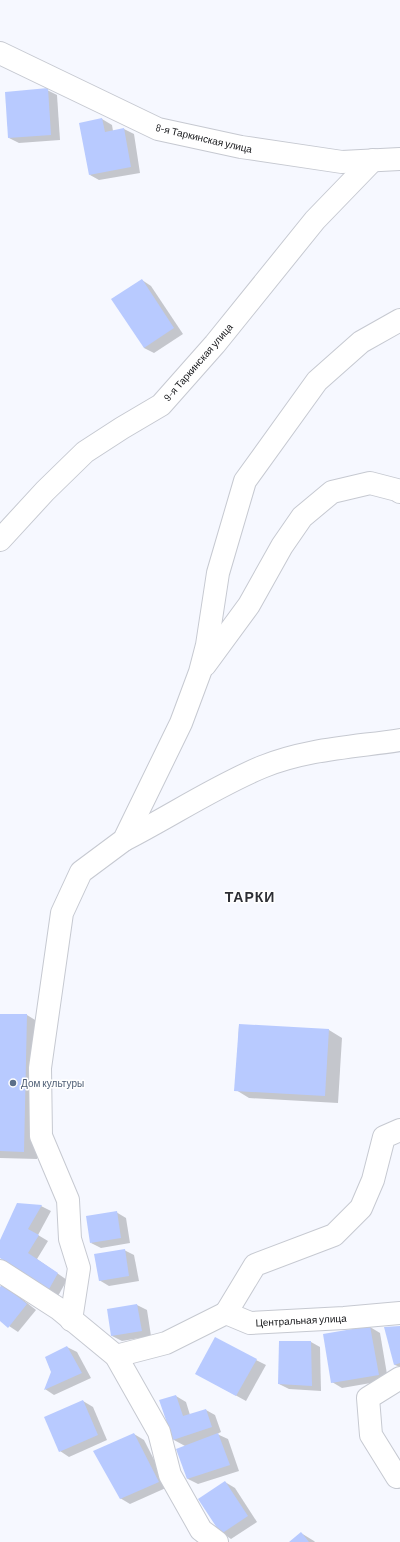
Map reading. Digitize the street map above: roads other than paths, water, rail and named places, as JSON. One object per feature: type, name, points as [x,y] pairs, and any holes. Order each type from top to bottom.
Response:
[{"type":"street","name":"8-я Таркинская улица","points":[[0,53],[158,129],[241,148],[342,162],[400,159]]},
{"type":"street","name":"9-я Таркинская улица","points":[[0,540],[45,491],[85,452],[161,405],[215,344],[315,220],[373,160]]},
{"type":"street","points":[[124,840],[181,723],[200,672],[207,645],[218,573],[245,481],[317,381],[361,342],[400,320]]},
{"type":"street","points":[[200,672],[249,605],[282,546],[302,517],[332,492],[370,483],[400,492]]},
{"type":"street","points":[[71,1320],[79,1268],[70,1239],[68,1200],[41,1136],[40,1068],[62,913],[81,872],[124,840],[166,818],[205,794],[263,767],[315,751],[400,740]]},
{"type":"street","points":[[116,1356],[166,1343],[226,1313],[255,1265],[334,1235],[361,1208],[373,1180],[384,1137],[400,1130]]},
{"type":"street","points":[[0,1271],[58,1309],[116,1356],[159,1432],[170,1475],[201,1530],[217,1542]]},
{"type":"street","name":"Центральная улица","points":[[226,1313],[250,1322],[344,1318],[400,1313]]},
{"type":"street","points":[[400,1378],[368,1398],[371,1435],[396,1477],[400,1474]]},
{"type":"place","name":"Дом культуры","points":[[13,1083]]},
{"type":"district","name":"ТАРКИ","points":[[250,896]]}]
